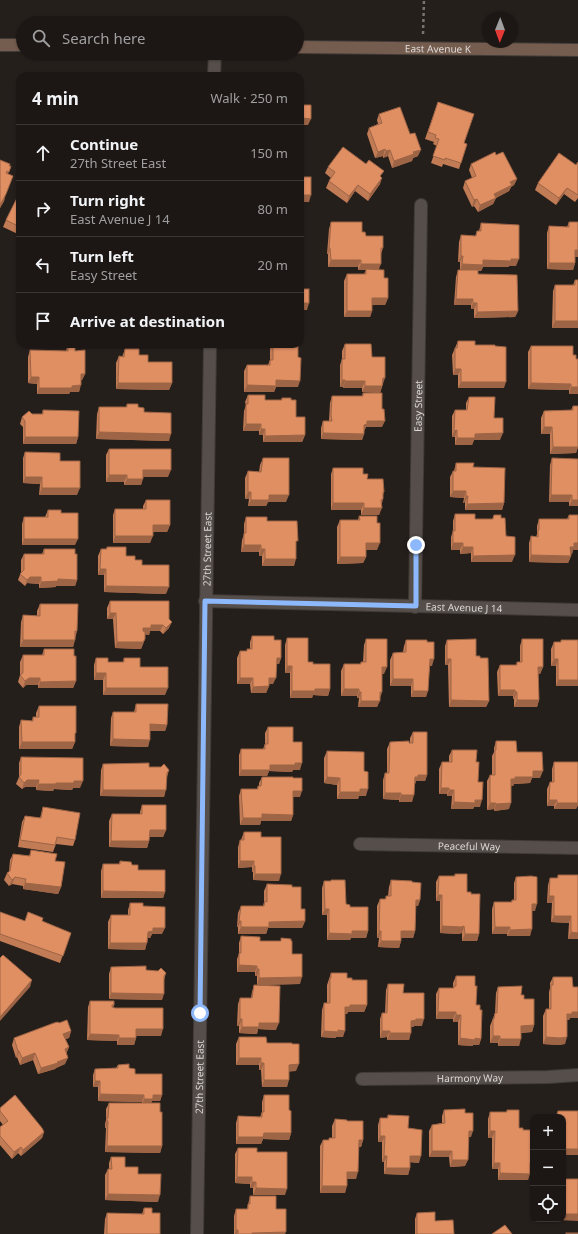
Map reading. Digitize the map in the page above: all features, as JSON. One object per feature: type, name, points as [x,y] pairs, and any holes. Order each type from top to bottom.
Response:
[{"type":"main road","points":[[0,45],[16,45]]},
{"type":"main road","name":"East Avenue K","points":[[304,48],[578,50]]},
{"type":"street","points":[[214,72],[215,60]]},
{"type":"street","name":"Easy Street","points":[[416,606],[421,205]]},
{"type":"street","name":"27th Street East","points":[[197,1234],[205,601],[210,348]]},
{"type":"street","name":"East Avenue J 14","points":[[205,601],[578,610]]},
{"type":"street","name":"Peaceful Way","points":[[360,844],[578,848]]},
{"type":"street","name":"Harmony Way","points":[[362,1079],[548,1077],[578,1075]]},
{"type":"path","points":[[423,48],[424,0]]},
{"type":"building","points":[[438,102],[474,114],[464,143],[467,144],[461,163],[433,156],[439,139],[435,138],[436,135],[428,132]]},
{"type":"building","points":[[304,105],[311,105],[311,119],[304,118]]},
{"type":"building","points":[[400,107],[410,134],[415,133],[421,150],[394,161],[390,150],[386,151],[385,149],[378,152],[369,128],[382,123],[379,114]]},
{"type":"building","points":[[343,147],[366,164],[369,160],[384,171],[380,176],[382,178],[370,194],[358,185],[349,196],[329,181],[335,172],[328,167]]},
{"type":"building","points":[[495,152],[496,155],[503,152],[517,179],[510,182],[512,185],[494,194],[496,198],[480,205],[477,199],[474,200],[465,181],[476,176],[471,164]]},
{"type":"building","points":[[559,153],[576,165],[578,162],[578,195],[567,188],[559,198],[538,183]]},
{"type":"building","points":[[0,160],[10,164],[9,166],[11,166],[9,172],[7,171],[6,173],[13,176],[0,205]]},
{"type":"building","points":[[304,177],[311,177],[311,195],[304,195]]},
{"type":"building","points":[[16,200],[16,225],[6,220]]},
{"type":"building","points":[[331,222],[362,222],[362,232],[365,232],[366,236],[383,236],[381,264],[361,264],[361,260],[331,260],[329,248]]},
{"type":"building","points":[[569,222],[578,222],[578,250],[575,250],[575,263],[549,263],[549,226],[569,227]]},
{"type":"building","points":[[481,223],[519,225],[519,259],[511,259],[511,261],[483,260],[483,265],[462,264],[463,256],[461,256],[461,235],[476,236],[477,231],[481,231]]},
{"type":"building","points":[[366,269],[384,270],[384,278],[388,278],[388,298],[372,298],[372,311],[347,311],[347,274],[366,274]]},
{"type":"building","points":[[458,270],[478,270],[478,274],[517,275],[518,311],[477,312],[477,303],[473,303],[473,299],[456,299]]},
{"type":"building","points":[[575,280],[578,280],[578,321],[555,321],[555,285],[575,285]]},
{"type":"building","points":[[304,289],[309,289],[309,303],[304,303]]},
{"type":"building","points":[[458,341],[475,341],[475,345],[495,345],[506,347],[506,382],[461,382],[461,369],[455,369],[455,348],[457,348]]},
{"type":"building","points":[[345,344],[371,344],[372,357],[385,357],[385,378],[383,378],[382,386],[365,386],[365,381],[342,380],[342,359],[345,359]]},
{"type":"building","points":[[531,346],[573,346],[573,355],[576,355],[576,359],[578,359],[578,387],[571,387],[571,384],[531,383]]},
{"type":"building","points":[[68,348],[75,348],[75,351],[85,350],[85,374],[81,374],[81,385],[72,386],[72,388],[39,388],[39,377],[31,377],[30,350],[68,351]]},
{"type":"building","points":[[273,348],[298,348],[298,357],[301,358],[300,381],[276,380],[276,386],[247,385],[247,365],[270,365],[270,360],[273,360]]},
{"type":"building","points":[[125,349],[139,349],[139,355],[148,355],[148,362],[172,362],[172,383],[118,383],[119,356],[124,357]]},
{"type":"building","points":[[363,393],[382,393],[382,409],[384,409],[385,421],[367,421],[367,424],[364,425],[364,434],[323,433],[323,421],[332,421],[332,396],[363,396]]},
{"type":"building","points":[[248,395],[265,395],[265,400],[282,400],[282,398],[291,398],[291,400],[296,400],[296,417],[305,417],[305,435],[265,436],[265,429],[261,429],[261,424],[246,424],[246,404],[248,404]]},
{"type":"building","points":[[469,397],[495,397],[494,418],[503,418],[503,433],[475,434],[475,438],[457,438],[457,430],[454,431],[455,410],[467,410]]},
{"type":"building","points":[[127,404],[138,404],[138,407],[144,408],[144,412],[171,413],[171,434],[99,432],[99,407],[127,407]]},
{"type":"building","points":[[573,406],[578,406],[578,447],[553,447],[552,427],[544,427],[544,411],[573,410]]},
{"type":"building","points":[[43,410],[79,411],[78,437],[25,437],[25,421],[22,417],[29,411],[32,414],[43,414]]},
{"type":"building","points":[[109,449],[171,449],[171,470],[143,470],[143,479],[127,479],[127,475],[109,475]]},
{"type":"building","points":[[25,452],[60,453],[60,461],[80,461],[80,488],[42,488],[42,477],[25,477]]},
{"type":"building","points":[[263,458],[289,458],[289,495],[269,495],[269,500],[251,500],[251,492],[248,492],[248,471],[261,472]]},
{"type":"building","points":[[552,458],[578,459],[578,500],[572,500],[572,495],[551,495]]},
{"type":"building","points":[[456,463],[474,463],[473,467],[505,468],[504,503],[467,504],[468,496],[466,496],[466,491],[453,491],[453,471],[456,471]]},
{"type":"building","points":[[333,468],[363,468],[363,474],[368,474],[367,479],[383,479],[384,492],[383,499],[381,500],[382,508],[364,508],[364,503],[333,503]]},
{"type":"building","points":[[146,500],[170,500],[170,525],[153,525],[153,536],[115,536],[115,509],[146,509]]},
{"type":"building","points":[[48,510],[61,510],[61,513],[78,513],[78,539],[24,539],[24,517],[48,517]]},
{"type":"building","points":[[455,514],[475,514],[475,519],[493,519],[494,515],[501,515],[501,518],[505,518],[506,536],[515,537],[515,555],[473,556],[473,547],[463,547],[463,543],[453,543]]},
{"type":"building","points":[[569,515],[578,515],[578,543],[574,543],[574,547],[570,547],[571,556],[531,555],[531,536],[538,537],[539,519],[569,519]]},
{"type":"building","points":[[359,516],[377,516],[377,523],[380,523],[380,543],[366,543],[366,557],[340,557],[340,520],[360,520]]},
{"type":"building","points":[[246,517],[267,517],[267,521],[297,521],[298,541],[296,541],[296,559],[265,559],[265,549],[261,549],[261,545],[244,545]]},
{"type":"building","points":[[107,547],[126,547],[126,556],[135,556],[135,560],[142,560],[142,565],[169,565],[169,587],[106,586],[106,569],[100,569],[101,549],[107,549]]},
{"type":"building","points":[[44,549],[75,549],[75,554],[77,554],[77,580],[58,579],[58,581],[41,582],[41,577],[30,577],[27,580],[20,574],[24,570],[24,554],[44,554]]},
{"type":"building","points":[[110,601],[169,601],[169,619],[172,622],[166,628],[163,625],[151,625],[151,628],[143,628],[143,631],[145,632],[145,639],[143,642],[117,642],[116,613],[110,613]]},
{"type":"building","points":[[40,604],[78,604],[77,631],[75,631],[75,640],[23,640],[23,615],[40,616]]},
{"type":"building","points":[[252,636],[274,636],[274,640],[281,640],[281,658],[277,658],[276,678],[269,678],[269,686],[253,687],[253,678],[240,678],[240,651],[252,649]]},
{"type":"building","points":[[287,638],[308,638],[308,662],[313,662],[313,664],[330,664],[330,689],[315,689],[315,691],[292,691],[292,666],[287,666]]},
{"type":"building","points":[[366,639],[387,639],[387,667],[382,667],[382,692],[380,692],[380,701],[361,701],[361,692],[359,692],[359,689],[344,689],[344,664],[361,664],[361,662],[366,662]]},
{"type":"building","points":[[476,639],[476,656],[480,656],[480,658],[488,658],[489,701],[451,700],[451,659],[447,659],[447,640]]},
{"type":"building","points":[[522,639],[543,639],[543,667],[538,667],[539,700],[517,700],[517,692],[515,692],[515,690],[500,690],[500,665],[517,665],[517,662],[522,662]]},
{"type":"building","points":[[406,640],[427,640],[427,642],[434,642],[434,659],[430,659],[428,691],[413,691],[413,679],[393,679],[393,653],[406,652]]},
{"type":"building","points":[[561,640],[578,640],[578,680],[558,680],[558,659],[554,659],[554,642],[561,642]]},
{"type":"building","points":[[44,649],[74,649],[74,656],[76,656],[76,681],[40,682],[40,678],[29,678],[25,681],[20,675],[23,673],[23,655],[44,655]]},
{"type":"building","points":[[96,658],[108,658],[108,662],[124,662],[124,658],[140,658],[140,667],[168,667],[168,688],[106,688],[106,673],[96,673]]},
{"type":"building","points":[[136,704],[168,704],[167,725],[150,724],[150,740],[113,739],[113,712],[136,712]]},
{"type":"building","points":[[39,706],[76,706],[75,742],[22,742],[21,720],[33,721],[33,717],[39,717]]},
{"type":"building","points":[[268,727],[293,727],[293,742],[302,742],[302,763],[295,763],[295,765],[270,765],[270,770],[241,770],[241,749],[265,749],[265,744],[268,744]]},
{"type":"building","points":[[413,732],[427,732],[427,775],[418,775],[418,777],[415,777],[414,795],[385,793],[385,773],[389,773],[390,742],[409,741],[409,743],[413,743]]},
{"type":"building","points":[[496,741],[516,741],[517,752],[542,752],[543,771],[533,771],[533,777],[515,777],[515,779],[511,779],[511,803],[490,803],[490,775],[495,775]]},
{"type":"building","points":[[452,750],[477,750],[476,762],[479,762],[478,782],[483,782],[482,800],[475,800],[475,803],[454,802],[454,790],[449,790],[449,788],[441,788],[442,762],[452,762]]},
{"type":"building","points":[[327,751],[364,752],[364,771],[368,772],[368,789],[360,789],[360,792],[340,792],[340,778],[327,777]]},
{"type":"building","points":[[21,757],[83,758],[83,781],[74,781],[74,783],[38,784],[39,780],[27,780],[24,783],[19,777],[21,774]]},
{"type":"building","points":[[554,762],[578,762],[578,803],[557,803],[557,800],[549,800],[550,782],[554,782]]},
{"type":"building","points":[[149,763],[149,767],[161,767],[164,764],[169,770],[167,773],[166,790],[103,790],[103,764]]},
{"type":"building","points":[[262,777],[302,778],[302,791],[293,791],[293,815],[262,814],[262,818],[243,818],[241,789],[258,789],[258,786],[261,786]]},
{"type":"building","points":[[142,805],[166,805],[166,830],[150,830],[149,841],[111,841],[112,814],[142,814]]},
{"type":"building","points":[[43,807],[80,813],[75,840],[57,837],[55,845],[20,840],[25,816],[41,818]]},
{"type":"building","points":[[244,832],[261,832],[261,837],[281,837],[281,874],[255,874],[254,861],[240,861],[240,840],[244,840]]},
{"type":"building","points":[[31,850],[57,854],[55,861],[65,862],[61,887],[25,883],[26,879],[15,877],[12,880],[7,873],[10,871],[13,854],[30,856]]},
{"type":"building","points":[[120,861],[131,862],[132,865],[138,865],[138,870],[165,870],[165,892],[103,891],[103,864],[120,864]]},
{"type":"building","points":[[455,874],[467,874],[467,892],[471,892],[471,894],[480,894],[479,934],[465,934],[464,926],[442,926],[442,895],[438,895],[439,876],[455,876]]},
{"type":"building","points":[[558,875],[578,875],[578,933],[571,932],[571,916],[554,916],[554,896],[549,896],[550,878],[558,878]]},
{"type":"building","points":[[516,877],[537,877],[537,904],[532,904],[532,929],[510,930],[510,927],[495,927],[494,902],[512,902],[512,900],[516,900]]},
{"type":"building","points":[[345,880],[346,904],[350,905],[350,907],[368,907],[368,931],[352,931],[352,934],[329,933],[329,909],[325,909],[324,881]]},
{"type":"building","points":[[391,880],[421,883],[420,900],[416,900],[415,931],[401,931],[401,941],[381,941],[381,931],[379,931],[380,899],[386,899],[386,896],[391,896]]},
{"type":"building","points":[[267,884],[292,885],[292,887],[301,887],[301,909],[305,909],[305,921],[269,922],[269,927],[241,927],[241,921],[239,921],[241,906],[264,906],[265,901],[267,902]]},
{"type":"building","points":[[130,903],[143,903],[143,906],[165,907],[165,928],[153,928],[153,931],[148,932],[147,943],[110,943],[111,915],[130,915]]},
{"type":"building","points":[[0,912],[25,921],[28,912],[43,918],[42,921],[71,933],[63,956],[0,934]]},
{"type":"building","points":[[241,936],[260,937],[260,941],[281,941],[281,938],[291,939],[292,954],[302,954],[302,977],[259,978],[259,969],[257,969],[257,966],[239,965]]},
{"type":"building","points":[[3,955],[32,980],[0,1017],[0,958]]},
{"type":"building","points":[[146,966],[146,970],[158,971],[161,968],[166,973],[164,976],[164,994],[111,993],[111,967]]},
{"type":"building","points":[[331,973],[347,973],[347,978],[352,978],[352,980],[367,980],[367,1005],[350,1005],[350,1007],[345,1007],[345,1031],[324,1031],[324,1003],[330,1003]]},
{"type":"building","points":[[456,976],[475,976],[475,986],[477,986],[476,1005],[480,1005],[480,1010],[482,1010],[481,1039],[475,1038],[475,1040],[460,1038],[461,1015],[456,1015],[456,1012],[438,1012],[439,988],[454,988],[454,986],[456,986]]},
{"type":"building","points":[[553,977],[572,977],[573,987],[578,987],[578,1012],[567,1014],[567,1037],[546,1037],[546,1009],[551,1009],[551,985],[553,985]]},
{"type":"building","points":[[388,984],[404,984],[403,993],[424,993],[424,1019],[416,1019],[411,1021],[411,1033],[390,1033],[390,1031],[382,1031],[382,1013],[387,1013]]},
{"type":"building","points":[[254,985],[280,986],[279,1023],[259,1023],[259,1027],[242,1027],[242,1019],[240,1019],[240,998],[252,998]]},
{"type":"building","points":[[522,986],[521,995],[524,995],[524,999],[534,999],[534,1025],[521,1026],[521,1039],[500,1039],[500,1036],[493,1036],[493,1019],[495,1013],[497,1013],[498,987]]},
{"type":"building","points":[[90,1001],[114,1001],[114,1005],[112,1005],[112,1007],[115,1008],[163,1008],[163,1029],[136,1029],[136,1038],[119,1038],[119,1035],[90,1034]]},
{"type":"building","points":[[67,1020],[71,1031],[63,1034],[69,1047],[65,1049],[68,1058],[57,1062],[58,1063],[41,1068],[35,1053],[22,1058],[14,1038],[54,1023]]},
{"type":"building","points":[[239,1037],[266,1037],[267,1043],[299,1044],[299,1064],[289,1065],[289,1080],[264,1080],[264,1063],[261,1063],[261,1058],[239,1058]]},
{"type":"building","points":[[129,1064],[129,1068],[135,1069],[135,1074],[162,1074],[162,1095],[153,1095],[153,1099],[144,1099],[144,1095],[100,1094],[100,1081],[95,1081],[95,1069],[118,1068],[118,1065]]},
{"type":"building","points":[[15,1095],[44,1132],[23,1150],[21,1147],[14,1152],[0,1136],[0,1127],[8,1121],[0,1111],[0,1108]]},
{"type":"building","points":[[264,1095],[289,1095],[291,1133],[264,1133],[263,1137],[238,1137],[238,1116],[262,1117],[262,1112],[264,1112]]},
{"type":"building","points":[[109,1103],[160,1103],[160,1112],[162,1112],[162,1146],[107,1146],[107,1117],[108,1118]]},
{"type":"building","points":[[465,1109],[465,1113],[473,1113],[473,1131],[469,1131],[468,1160],[452,1160],[452,1151],[432,1151],[432,1125],[445,1123],[444,1110]]},
{"type":"building","points":[[507,1110],[519,1110],[519,1128],[523,1128],[523,1130],[530,1130],[530,1174],[500,1173],[500,1163],[494,1163],[495,1131],[490,1131],[490,1112],[507,1112]]},
{"type":"building","points":[[558,1111],[578,1111],[578,1149],[566,1149],[566,1114],[558,1114]]},
{"type":"building","points":[[388,1115],[409,1116],[408,1128],[422,1130],[421,1156],[410,1156],[410,1168],[386,1168],[387,1156],[384,1156],[385,1136],[380,1136],[380,1118],[388,1118]]},
{"type":"building","points":[[335,1119],[363,1121],[363,1140],[359,1140],[358,1172],[347,1172],[347,1186],[322,1186],[323,1140],[335,1138]]},
{"type":"building","points":[[238,1148],[257,1148],[257,1152],[287,1152],[287,1189],[256,1188],[256,1182],[252,1182],[252,1177],[237,1177]]},
{"type":"building","points":[[111,1157],[125,1157],[125,1167],[138,1167],[138,1174],[161,1174],[160,1195],[108,1194],[108,1169],[112,1169]]},
{"type":"building","points":[[566,1179],[578,1179],[578,1214],[566,1214]]},
{"type":"building","points":[[250,1196],[276,1196],[276,1209],[286,1209],[286,1232],[238,1234],[238,1230],[236,1230],[236,1209],[248,1209],[248,1204],[250,1204]]},
{"type":"building","points":[[144,1208],[152,1208],[152,1213],[160,1213],[160,1234],[107,1234],[107,1213],[144,1214]]},
{"type":"building","points":[[435,1212],[435,1221],[453,1220],[454,1234],[417,1234],[417,1213]]},
{"type":"building","points":[[505,1225],[512,1234],[492,1234]]},
{"type":"building","points":[[578,1233],[578,1234],[566,1234]]},
{"type":"route","points":[[200,1013],[205,601],[416,606],[416,545]]}]
